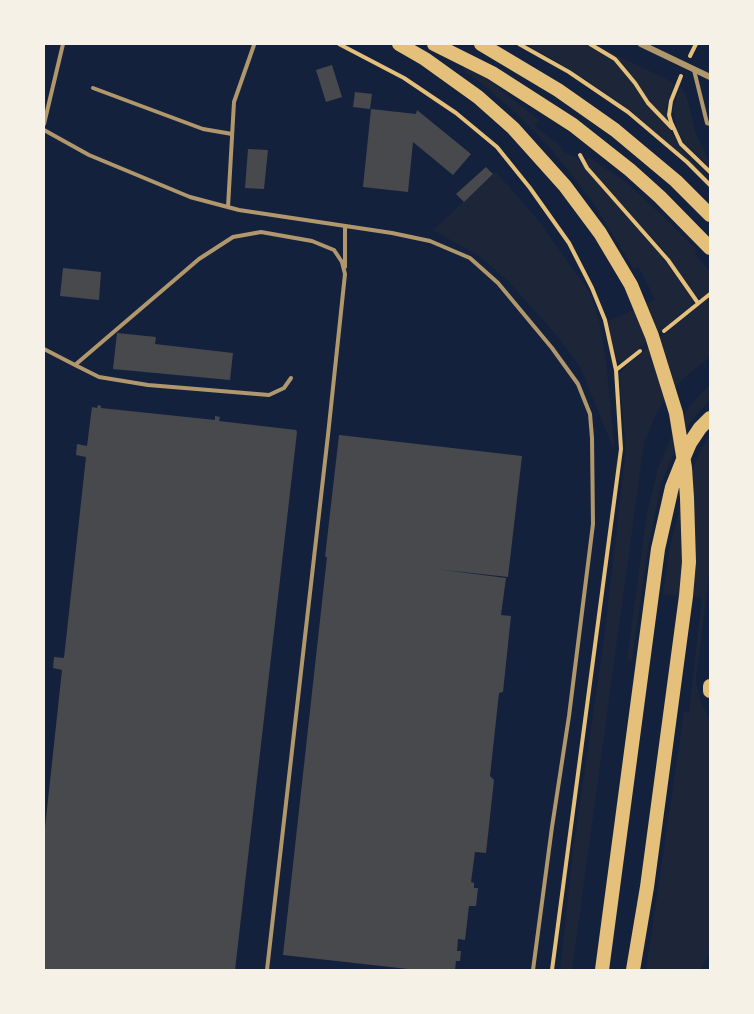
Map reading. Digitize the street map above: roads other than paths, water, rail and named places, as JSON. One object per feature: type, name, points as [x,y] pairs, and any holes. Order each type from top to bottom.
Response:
[{"type":"highway","points":[[399,44],[457,80],[513,128],[566,186],[600,233],[631,285],[660,359],[675,414],[685,468],[689,529],[686,596],[647,887],[633,970]]},
{"type":"highway","points":[[434,44],[492,73],[573,125],[638,176],[711,248]]},
{"type":"highway","points":[[481,44],[538,77],[615,130],[676,181],[711,215]]},
{"type":"highway","points":[[602,970],[658,549],[672,487],[682,462],[700,428],[711,418]]},
{"type":"highway","points":[[711,686],[711,691]]},
{"type":"street","points":[[641,44],[711,77]]},
{"type":"lane","points":[[44,124],[63,44]]},
{"type":"lane","points":[[228,207],[234,102],[254,45]]},
{"type":"lane","points":[[694,69],[711,131]]},
{"type":"lane","points":[[93,88],[203,129],[232,134]]},
{"type":"lane","points":[[44,130],[89,155],[180,193],[228,207],[430,241],[470,258],[498,283],[552,348],[578,384],[590,414],[593,525],[533,970]]},
{"type":"lane","points":[[267,970],[345,274],[345,226]]},
{"type":"lane","points":[[75,365],[200,259],[233,237],[261,232],[312,241],[334,250],[342,262],[345,274]]},
{"type":"lane","points":[[44,349],[99,377],[148,385],[269,395],[284,388],[291,378]]}]
